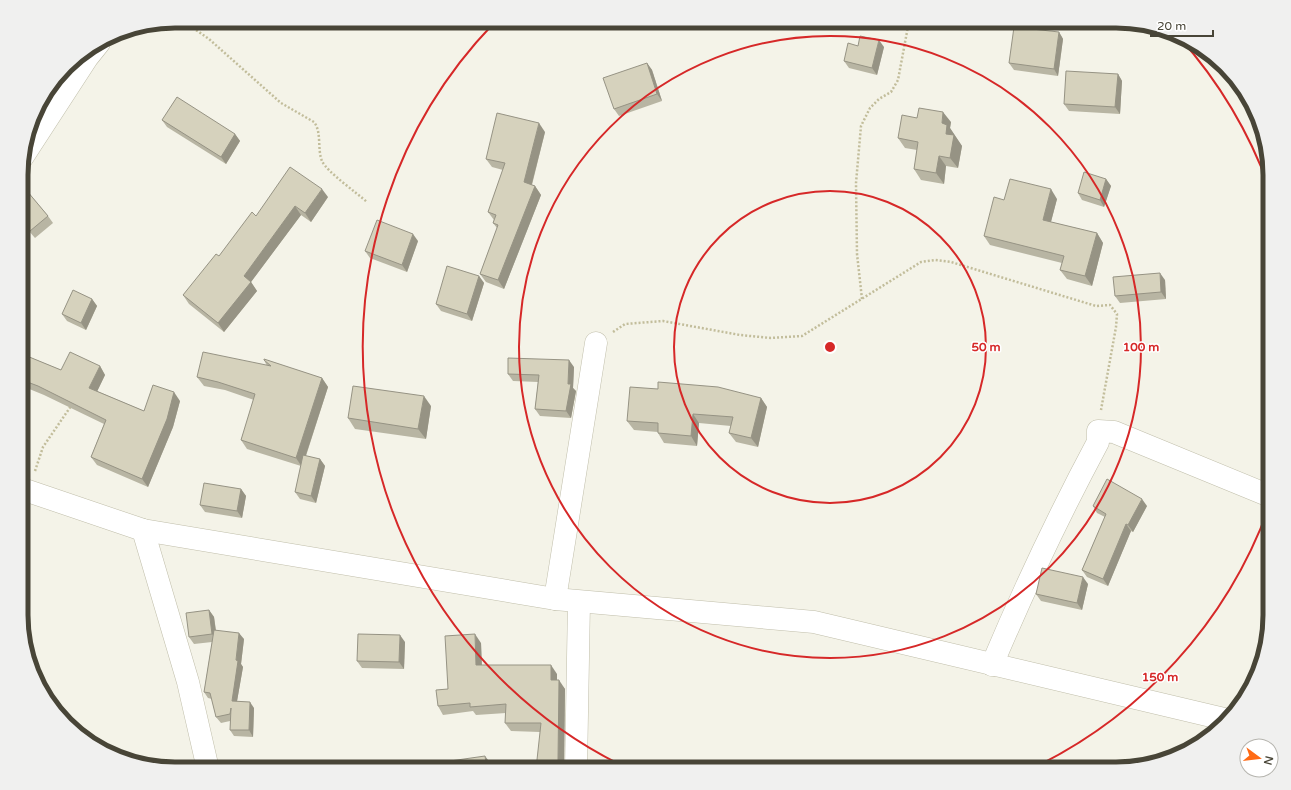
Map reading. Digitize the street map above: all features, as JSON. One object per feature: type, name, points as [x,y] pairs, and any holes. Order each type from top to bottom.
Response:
[{"type":"street","points":[[32,143],[89,55]]},
{"type":"street","points":[[555,599],[579,458],[596,343]]},
{"type":"street","points":[[992,665],[1022,592],[1064,506],[1098,442],[1098,432],[1114,432],[1263,493]]},
{"type":"street","points":[[28,497],[143,530],[555,599],[814,622],[1221,718]]},
{"type":"street","points":[[143,530],[188,682],[206,762]]},
{"type":"street","points":[[576,762],[578,602]]},
{"type":"path","points":[[193,28],[209,39],[281,103],[314,122],[316,126],[320,153],[325,166],[367,202]]},
{"type":"path","points":[[862,299],[857,254],[856,183],[861,126],[870,108],[879,99],[891,92],[898,80],[908,28]]},
{"type":"path","points":[[596,343],[625,324],[663,321],[740,335],[771,338],[802,336],[921,262],[935,260],[951,262],[1096,306],[1110,306],[1117,314],[1098,432]]},
{"type":"path","points":[[28,486],[43,448],[73,403]]},
{"type":"building","points":[[1014,28],[1059,32],[1054,69],[1009,63]]},
{"type":"building","points":[[860,36],[879,40],[872,68],[844,61],[848,43],[858,46]]},
{"type":"building","points":[[647,63],[657,94],[614,109],[603,78]]},
{"type":"building","points":[[1066,71],[1118,74],[1115,107],[1064,104]]},
{"type":"building","points":[[177,97],[235,134],[221,157],[162,120]]},
{"type":"building","points":[[919,108],[943,112],[942,123],[947,125],[946,134],[954,135],[950,158],[939,156],[936,173],[914,169],[918,142],[898,138],[902,115],[917,118]]},
{"type":"building","points":[[497,113],[539,123],[524,182],[535,186],[498,280],[480,274],[498,225],[493,223],[496,215],[488,212],[505,163],[486,159]]},
{"type":"building","points":[[290,167],[322,189],[305,213],[295,206],[244,276],[251,282],[218,323],[183,295],[216,254],[219,256],[252,212],[256,216]]},
{"type":"building","points":[[1084,172],[1106,179],[1100,200],[1078,193]]},
{"type":"building","points":[[1010,179],[1051,189],[1043,220],[1097,233],[1085,276],[1060,270],[1064,256],[984,236],[994,197],[1004,200]]},
{"type":"building","points":[[28,192],[48,216],[30,231],[28,229]]},
{"type":"building","points":[[377,220],[413,234],[402,265],[365,251]]},
{"type":"building","points":[[447,266],[479,276],[467,314],[436,304]]},
{"type":"building","points":[[1160,273],[1161,292],[1115,296],[1113,277]]},
{"type":"building","points":[[73,290],[92,299],[81,323],[62,314]]},
{"type":"building","points":[[70,352],[100,366],[89,388],[144,411],[153,385],[174,392],[167,419],[142,479],[91,457],[106,420],[28,382],[28,356],[61,370]]},
{"type":"building","points":[[203,352],[271,366],[264,359],[322,378],[296,458],[241,440],[255,394],[197,377]]},
{"type":"building","points":[[508,358],[569,360],[568,384],[571,384],[566,411],[535,409],[539,375],[508,374]]},
{"type":"building","points":[[658,382],[718,387],[761,398],[751,438],[729,433],[733,417],[693,414],[691,436],[658,433],[658,423],[627,421],[630,387],[658,389]]},
{"type":"building","points":[[353,386],[424,396],[418,429],[348,418]]},
{"type":"building","points":[[303,455],[320,459],[311,496],[295,492]]},
{"type":"building","points":[[1107,479],[1142,499],[1128,525],[1126,524],[1103,579],[1082,570],[1106,514],[1093,506]]},
{"type":"building","points":[[204,483],[241,489],[237,511],[200,505]]},
{"type":"building","points":[[1042,568],[1083,577],[1077,603],[1036,594]]},
{"type":"building","points":[[209,610],[212,634],[189,637],[186,613]]},
{"type":"building","points":[[214,630],[239,633],[236,660],[238,661],[232,701],[250,702],[249,730],[230,730],[231,708],[230,714],[216,717],[210,693],[204,692]]},
{"type":"building","points":[[358,634],[400,635],[399,662],[357,661]]},
{"type":"building","points":[[475,634],[476,665],[551,665],[551,680],[559,680],[559,762],[537,762],[541,723],[505,723],[506,704],[470,707],[470,703],[438,706],[436,690],[448,689],[445,636]]},
{"type":"building","points":[[485,756],[486,762],[443,762]]}]
